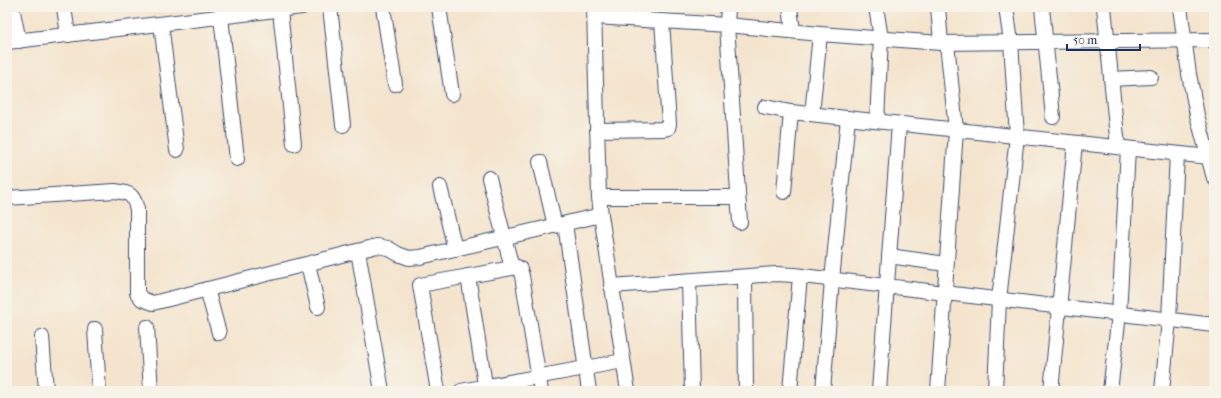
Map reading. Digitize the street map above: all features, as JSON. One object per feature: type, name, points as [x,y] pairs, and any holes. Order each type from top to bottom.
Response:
[{"type":"street","points":[[12,7],[13,41],[302,7]]},
{"type":"street","points":[[64,7],[68,35]]},
{"type":"street","points":[[330,7],[343,125]]},
{"type":"street","points":[[383,7],[395,84]]},
{"type":"street","points":[[439,7],[452,94]]},
{"type":"street","points":[[728,7],[727,25],[740,222]]},
{"type":"street","points":[[790,7],[793,31]]},
{"type":"street","points":[[876,7],[881,38],[877,121]]},
{"type":"street","points":[[938,7],[956,130],[938,391]]},
{"type":"street","points":[[994,391],[999,300],[1017,136],[1011,42],[1006,7]]},
{"type":"street","points":[[1042,7],[1053,116]]},
{"type":"street","points":[[1104,7],[1111,78],[1123,148],[1119,314],[1110,391]]},
{"type":"street","points":[[1180,7],[1189,74],[1214,178]]},
{"type":"street","points":[[280,10],[294,144]]},
{"type":"street","points":[[628,391],[611,286],[599,197],[594,12],[643,14],[662,21],[944,43],[1214,40]]},
{"type":"street","points":[[221,17],[237,159]]},
{"type":"street","points":[[597,130],[668,128],[669,124],[662,21]]},
{"type":"street","points":[[161,24],[177,150]]},
{"type":"street","points":[[812,114],[820,34]]},
{"type":"street","points":[[1111,78],[1151,77]]},
{"type":"street","points":[[765,107],[791,112],[1209,157]]},
{"type":"street","points":[[784,192],[791,112]]},
{"type":"street","points":[[823,391],[848,118]]},
{"type":"street","points":[[879,391],[899,124]]},
{"type":"street","points":[[1051,391],[1075,143]]},
{"type":"street","points":[[1162,391],[1169,320],[1177,154]]},
{"type":"street","points":[[540,162],[560,225],[590,391]]},
{"type":"street","points":[[489,178],[512,268]]},
{"type":"street","points":[[440,187],[455,249]]},
{"type":"street","points":[[7,198],[115,191],[126,192],[134,199],[137,209],[137,293],[142,299],[152,302],[377,246],[388,248],[409,258],[420,257],[601,216]]},
{"type":"street","points":[[599,197],[738,197]]},
{"type":"street","points":[[358,251],[382,391]]},
{"type":"street","points":[[889,256],[946,264]]},
{"type":"street","points":[[308,264],[318,307]]},
{"type":"street","points":[[438,391],[420,285],[517,267],[520,269],[522,276],[541,391]]},
{"type":"street","points":[[611,286],[776,274],[1214,325]]},
{"type":"street","points":[[468,276],[486,389]]},
{"type":"street","points":[[790,391],[800,276]]},
{"type":"street","points":[[745,277],[746,391]]},
{"type":"street","points":[[690,281],[692,391]]},
{"type":"street","points":[[207,289],[218,333]]},
{"type":"street","points":[[147,327],[151,391]]},
{"type":"street","points":[[95,330],[99,391]]},
{"type":"street","points":[[42,337],[46,391]]},
{"type":"street","points":[[461,391],[486,389],[623,361]]}]
